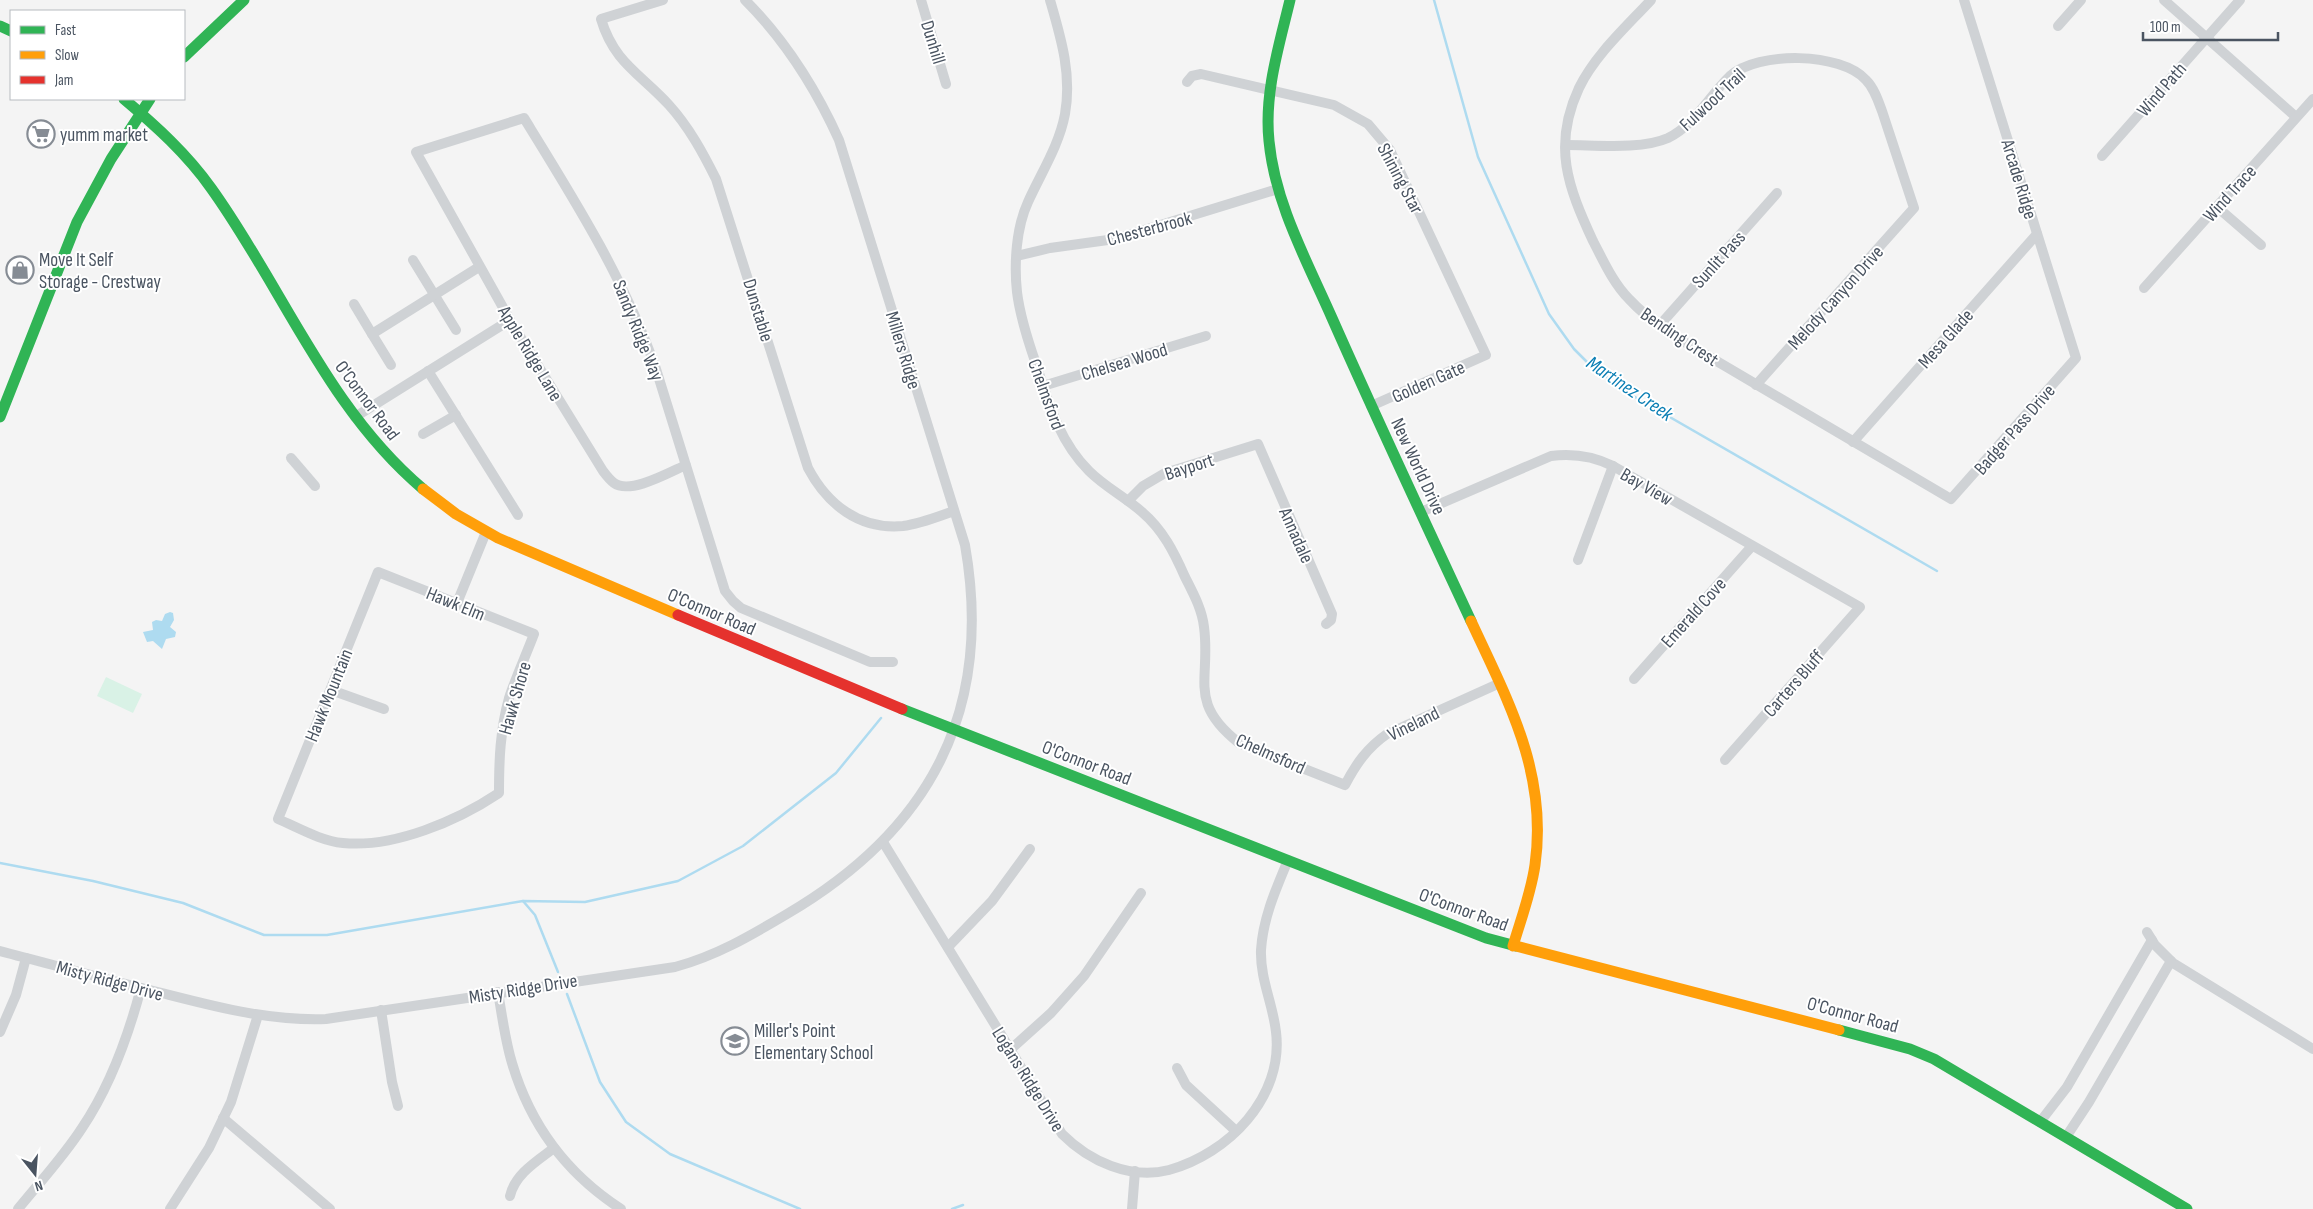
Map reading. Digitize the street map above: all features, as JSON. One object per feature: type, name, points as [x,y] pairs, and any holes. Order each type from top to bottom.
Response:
[{"type":"main road","points":[[185,56],[226,15],[244,0]]},
{"type":"main road","name":"New World Drive","points":[[1290,0],[1271,90],[1268,136],[1278,189],[1290,226],[1371,406],[1500,683],[1528,750],[1538,810],[1536,861],[1530,889],[1513,946]]},
{"type":"main road","name":"O'Connor Road","points":[[125,100],[177,146],[211,186],[331,382],[355,417],[379,446],[420,486],[450,510],[486,532],[546,560],[954,729],[1486,938],[1724,998],[1910,1048],[1934,1059],[2187,1209]]},
{"type":"main road","points":[[0,417],[78,222],[108,161],[149,100]]},
{"type":"street","name":"Dunstable","points":[[663,0],[601,19],[606,36],[615,52],[668,104],[685,125],[702,151],[716,179],[726,205],[808,468],[817,486],[830,501],[846,513],[873,524],[892,526],[912,524],[954,511]]},
{"type":"street","name":"Millers Ridge","points":[[745,0],[778,36],[810,82],[839,140],[965,545],[970,572],[971,647],[965,688],[954,729]]},
{"type":"street","name":"Dunhill","points":[[920,0],[946,84]]},
{"type":"street","name":"Chelmsford","points":[[1050,0],[1065,54],[1067,98],[1064,116],[1054,149],[1027,204],[1021,224],[1017,256],[1017,290],[1020,311],[1056,426],[1077,457],[1104,484],[1128,501],[1154,524],[1168,542],[1201,610],[1205,638],[1204,690],[1209,706],[1226,733],[1240,743],[1345,785]]},
{"type":"street","name":"Bending Crest","points":[[1651,0],[1596,61],[1580,88],[1567,126],[1565,167],[1568,181],[1599,253],[1627,298],[1659,326],[1951,499]]},
{"type":"street","name":"Arcade Ridge","points":[[1964,0],[2076,358]]},
{"type":"street","points":[[2058,26],[2081,0]]},
{"type":"street","points":[[2164,0],[2296,117]]},
{"type":"street","name":"Wind Path","points":[[2102,156],[2240,0]]},
{"type":"street","name":"Fulwood Trail","points":[[1566,145],[1649,144],[1670,137],[1689,123],[1731,76],[1744,67],[1768,60],[1829,62],[1844,65],[1858,73],[1866,80],[1876,95],[1914,208]]},
{"type":"street","name":"Shining Star","points":[[1187,82],[1192,76],[1201,74],[1322,101],[1346,110],[1368,124],[1384,140],[1396,160],[1486,355]]},
{"type":"street","name":"Wind Trace","points":[[2144,288],[2313,99]]},
{"type":"street","name":"Apple Ridge Lane","points":[[524,118],[416,152],[510,320],[603,471],[615,484],[628,486],[643,484],[686,465]]},
{"type":"street","name":"Sandy Ridge Way","points":[[524,118],[596,236],[619,279],[648,345],[686,465],[710,560],[725,591],[732,601],[741,608],[870,662],[893,662]]},
{"type":"street","name":"Chesterbrook","points":[[1017,256],[1050,248],[1115,239],[1278,189]]},
{"type":"street","name":"Sunlit Pass","points":[[1659,326],[1777,193]]},
{"type":"street","points":[[2217,207],[2262,245]]},
{"type":"street","name":"Melody Canyon Drive","points":[[1756,385],[1914,208]]},
{"type":"street","name":"Mesa Glade","points":[[1852,442],[2037,234]]},
{"type":"street","points":[[413,260],[456,330]]},
{"type":"street","points":[[372,334],[479,267]]},
{"type":"street","points":[[354,304],[391,366]]},
{"type":"street","points":[[355,417],[510,320]]},
{"type":"street","name":"Chelsea Wood","points":[[1043,386],[1206,336]]},
{"type":"street","name":"Golden Gate","points":[[1371,406],[1486,355]]},
{"type":"street","name":"Badger Pass Drive","points":[[1951,499],[2076,358]]},
{"type":"street","points":[[428,371],[518,515]]},
{"type":"street","points":[[423,434],[456,415]]},
{"type":"street","name":"Bayport","points":[[1128,501],[1144,486],[1165,473],[1258,444]]},
{"type":"street","name":"Annadale","points":[[1258,444],[1332,614],[1331,620],[1326,624]]},
{"type":"street","name":"Bay View","points":[[1421,512],[1551,456],[1566,454],[1586,456],[1613,466],[1860,607]]},
{"type":"street","points":[[291,458],[315,486]]},
{"type":"street","points":[[1578,560],[1613,466]]},
{"type":"street","points":[[457,603],[486,532]]},
{"type":"street","name":"Emerald Cove","points":[[1634,679],[1752,546]]},
{"type":"street","name":"Hawk Elm","points":[[378,572],[534,634]]},
{"type":"street","name":"Hawk Mountain","points":[[278,819],[378,572]]},
{"type":"street","name":"Carters Bluff","points":[[1726,760],[1860,607]]},
{"type":"street","name":"Hawk Shore","points":[[278,819],[327,840],[360,843],[406,836],[437,826],[462,816],[498,793],[502,728],[509,698],[534,634]]},
{"type":"street","name":"Vineland","points":[[1345,785],[1363,755],[1373,744],[1387,734],[1500,683]]},
{"type":"street","points":[[330,690],[384,710]]},
{"type":"street","name":"Misty Ridge Drive","points":[[0,951],[222,1008],[258,1015],[304,1020],[674,967],[699,960],[748,937],[811,900],[839,881],[883,842],[925,788],[942,761],[954,729]]},
{"type":"street","name":"Logans Ridge Drive","points":[[883,842],[1054,1123],[1071,1142],[1099,1161],[1135,1171],[1162,1172],[1186,1165],[1217,1148],[1236,1131],[1259,1104],[1274,1071],[1276,1031],[1264,982],[1261,952],[1266,921],[1288,860]]},
{"type":"street","points":[[948,947],[992,901],[1030,848]]},
{"type":"street","points":[[1010,1050],[1050,1013],[1084,976],[1141,893]]},
{"type":"street","points":[[2040,1122],[2067,1087],[2149,936],[2171,961],[2313,1049]]},
{"type":"street","points":[[0,1032],[16,994],[26,958]]},
{"type":"street","points":[[2066,1137],[2089,1102],[2171,961]]},
{"type":"street","points":[[18,1209],[82,1129],[103,1093],[121,1055],[141,988]]},
{"type":"street","points":[[498,992],[511,1060],[520,1089],[541,1129],[554,1148],[580,1177],[602,1197],[620,1209]]},
{"type":"street","points":[[381,1010],[392,1082],[398,1106]]},
{"type":"street","points":[[170,1209],[209,1148],[231,1102],[258,1015]]},
{"type":"street","points":[[1177,1068],[1186,1085],[1236,1131]]},
{"type":"street","points":[[223,1118],[330,1209]]},
{"type":"street","points":[[510,1196],[512,1184],[554,1148]]},
{"type":"street","points":[[1132,1209],[1135,1171]]},
{"type":"green space","points":[[106,677],[142,694],[133,713],[97,696]]},
{"type":"water","points":[[173,613],[174,620],[170,627],[176,632],[175,637],[166,639],[162,649],[153,641],[147,642],[143,632],[153,630],[152,622],[156,620],[162,621],[165,614]]},
{"type":"waterway","name":"Martinez Creek","points":[[1434,0],[1478,157],[1549,314],[1574,349],[1590,365],[1628,393],[1937,571]]},
{"type":"waterway","points":[[0,863],[93,881],[183,903],[264,935],[327,935],[523,901],[585,902],[678,881],[743,846],[836,773],[881,718]]},
{"type":"waterway","points":[[523,901],[535,915],[558,972]]},
{"type":"waterway","points":[[567,994],[600,1082],[626,1122],[670,1154],[800,1209]]},
{"type":"waterway","points":[[952,1209],[963,1205]]},
{"type":"traffic: fast","points":[[185,56],[244,0]]},
{"type":"traffic: fast","points":[[1290,0],[1277,52],[1269,105],[1269,141],[1278,187],[1293,232],[1471,621]]},
{"type":"traffic: fast","points":[[0,26],[10,31]]},
{"type":"traffic: fast","points":[[125,100],[170,141],[202,176],[237,226],[333,385],[389,457],[423,489]]},
{"type":"traffic: fast","points":[[0,417],[77,222],[111,159],[149,100]]},
{"type":"traffic: fast","points":[[902,709],[1486,938],[1516,946]]},
{"type":"traffic: fast","points":[[1839,1030],[1910,1049],[1934,1059],[2187,1209]]},
{"type":"traffic: slow","points":[[423,489],[456,514],[498,538],[678,615]]},
{"type":"traffic: slow","points":[[1471,621],[1511,709],[1522,738],[1536,799],[1538,831],[1535,865],[1513,946]]},
{"type":"traffic: slow","points":[[1516,946],[1839,1030]]},
{"type":"traffic: jam","points":[[678,615],[902,709]]},
{"type":"place","name":"yumm market","points":[[41,134]]},
{"type":"place","name":"Move It Self Storage - Crestway","points":[[20,270]]},
{"type":"place","name":"Miller's Point Elementary School","points":[[735,1041]]}]
